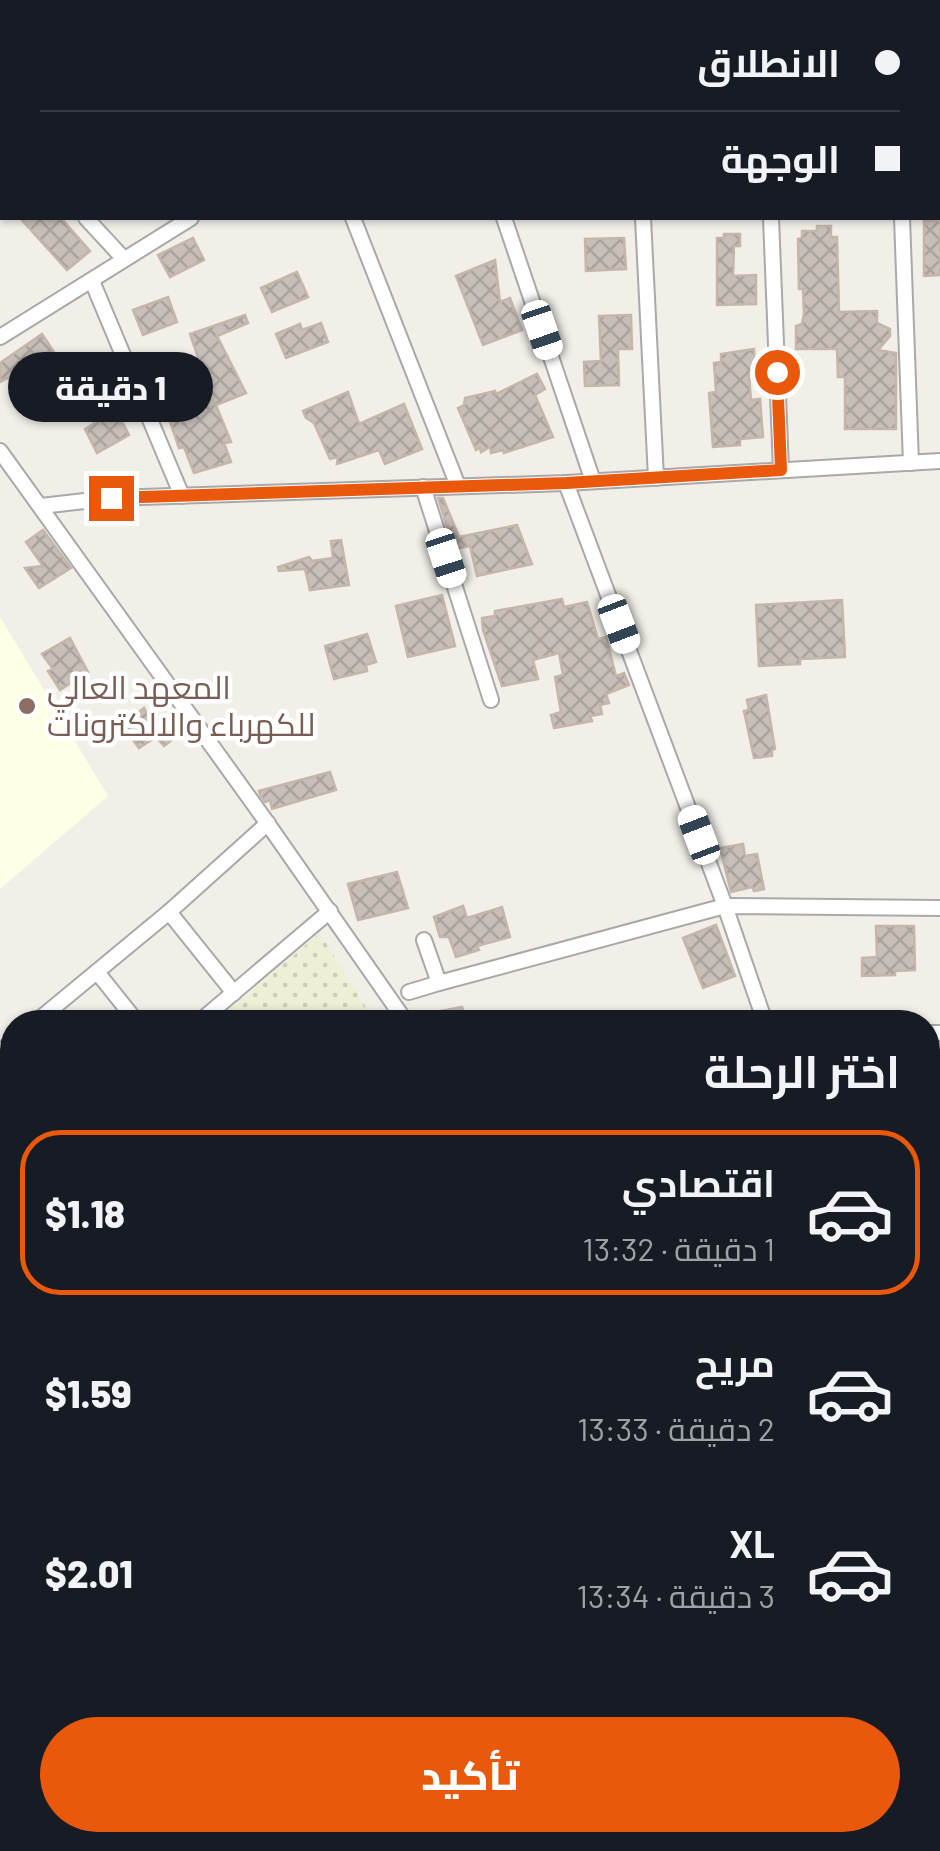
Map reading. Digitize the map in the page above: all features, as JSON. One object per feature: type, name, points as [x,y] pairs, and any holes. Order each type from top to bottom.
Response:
[{"type":"street","points":[[88,220],[122,258]]},
{"type":"street","points":[[0,337],[188,220]]},
{"type":"street","points":[[354,220],[458,486]]},
{"type":"street","points":[[505,220],[593,481]]},
{"type":"street","points":[[643,220],[656,478]]},
{"type":"street","points":[[771,220],[781,470]]},
{"type":"street","points":[[902,220],[911,463]]},
{"type":"street","points":[[92,281],[182,496]]},
{"type":"street","points":[[0,451],[398,1010]]},
{"type":"street","points":[[41,506],[111,498],[566,483],[940,461]]},
{"type":"street","points":[[566,483],[726,906],[761,1010]]},
{"type":"street","points":[[424,487],[490,700]]},
{"type":"street","points":[[50,1010],[170,912],[268,823]]},
{"type":"street","points":[[410,992],[726,906],[940,908]]},
{"type":"street","points":[[170,912],[234,993]]},
{"type":"street","points":[[213,1010],[330,912]]},
{"type":"street","points":[[424,940],[439,983]]},
{"type":"street","points":[[96,972],[127,1010]]},
{"type":"shaded area","name":"المعهد العالي للكهرباء والالكترونات","points":[[0,617],[108,796],[0,889]]},
{"type":"shaded area","points":[[320,933],[368,1010],[229,1010]]},
{"type":"building","points":[[22,220],[63,220],[90,251],[67,270]]},
{"type":"building","points":[[940,220],[940,275],[924,276],[924,221]]},
{"type":"building","points":[[817,226],[831,226],[831,237],[837,237],[839,312],[877,311],[877,323],[890,329],[890,336],[878,350],[896,353],[896,429],[845,429],[845,377],[838,377],[837,349],[796,349],[796,326],[802,324],[804,314],[798,239],[802,238],[802,231],[817,231]]},
{"type":"building","points":[[724,234],[740,234],[740,246],[734,246],[733,276],[756,275],[756,304],[717,305],[717,238],[724,238]]},
{"type":"building","points":[[193,238],[204,260],[170,277],[158,255]]},
{"type":"building","points":[[624,238],[626,269],[586,271],[585,239]]},
{"type":"building","points":[[495,260],[500,302],[510,298],[522,330],[483,345],[456,276]]},
{"type":"building","points":[[297,272],[308,297],[272,312],[261,288]]},
{"type":"building","points":[[168,297],[177,322],[143,335],[133,310]]},
{"type":"building","points":[[245,315],[248,323],[217,336],[246,393],[216,405],[231,442],[224,443],[231,462],[194,473],[184,447],[179,448],[161,395],[203,372],[190,334]]},
{"type":"building","points":[[631,315],[632,349],[618,349],[619,385],[585,386],[584,362],[601,361],[599,316]]},
{"type":"building","points":[[321,323],[328,342],[286,358],[276,334],[300,324],[302,330]]},
{"type":"building","points":[[42,334],[54,352],[26,372],[24,369],[0,382],[0,363]]},
{"type":"building","points":[[754,349],[755,375],[749,375],[751,400],[760,399],[763,437],[740,439],[740,445],[713,447],[709,393],[716,392],[714,363],[721,362],[721,354]]},
{"type":"building","points":[[537,374],[545,389],[535,395],[553,437],[504,453],[491,453],[490,447],[481,452],[480,448],[476,450],[458,408],[464,405],[465,398],[495,391],[496,394]]},
{"type":"building","points":[[348,392],[359,424],[404,404],[422,449],[385,464],[379,450],[337,464],[338,457],[330,459],[314,423],[303,411]]},
{"type":"building","points":[[116,410],[129,435],[97,453],[85,429]]},
{"type":"building","points":[[438,498],[443,498],[459,537],[517,525],[532,564],[477,576],[470,546],[454,549]]},
{"type":"building","points":[[43,530],[71,568],[39,588],[25,568],[43,566],[26,542]]},
{"type":"building","points":[[341,540],[349,585],[310,590],[305,569],[279,571],[278,567],[309,557],[312,561],[333,558],[331,541]]},
{"type":"building","points":[[442,595],[455,646],[408,657],[396,606]]},
{"type":"building","points":[[562,599],[564,607],[587,602],[598,639],[606,637],[616,676],[624,673],[629,685],[606,694],[609,703],[600,705],[602,714],[590,716],[592,721],[554,728],[551,715],[561,712],[555,677],[563,675],[559,653],[533,660],[538,679],[502,686],[482,618],[495,616],[495,611]]},
{"type":"building","points":[[842,600],[845,657],[759,666],[756,605]]},
{"type":"building","points":[[367,634],[376,662],[366,665],[367,671],[334,679],[325,646]]},
{"type":"building","points":[[70,638],[88,672],[60,690],[48,671],[53,669],[42,654]]},
{"type":"building","points":[[766,695],[775,749],[772,756],[754,758],[744,711],[749,710],[747,700]]},
{"type":"building","points":[[144,708],[149,718],[157,714],[172,740],[164,746],[156,737],[139,748],[119,721]]},
{"type":"building","points":[[330,772],[336,790],[272,809],[270,800],[265,802],[260,795],[259,791]]},
{"type":"building","points":[[743,844],[745,856],[757,854],[764,889],[754,891],[752,887],[731,892],[720,848]]},
{"type":"building","points":[[397,872],[408,908],[358,920],[348,884]]},
{"type":"building","points":[[463,906],[467,918],[502,907],[510,937],[477,946],[479,950],[456,957],[449,937],[440,937],[434,917]]},
{"type":"building","points":[[716,925],[735,976],[703,988],[683,938]]},
{"type":"building","points":[[876,926],[914,926],[915,970],[862,976],[862,958],[877,957]]},
{"type":"place","name":"المعهد العالي للكهرباء والالكترونات","points":[[27,706]]},
{"type":"route","points":[[111,498],[566,483],[781,470],[777,372]]}]
